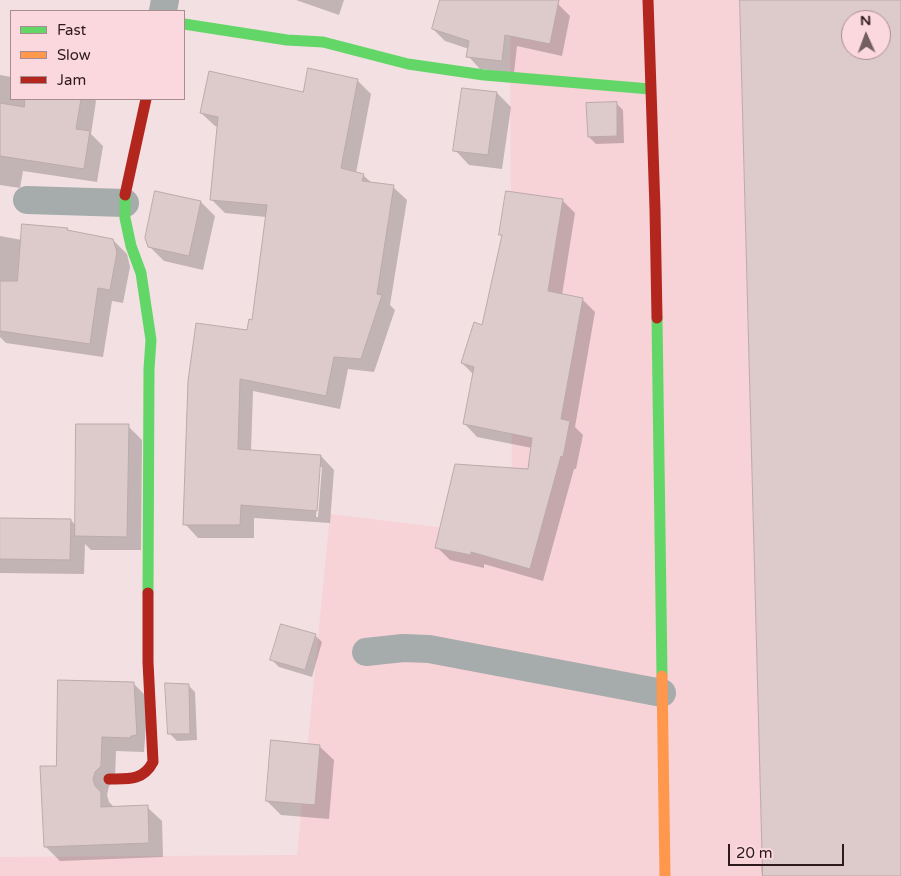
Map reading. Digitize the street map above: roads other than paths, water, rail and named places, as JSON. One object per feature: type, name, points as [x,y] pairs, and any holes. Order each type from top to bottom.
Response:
[{"type":"street","points":[[648,0],[655,209],[665,876]]},
{"type":"street","points":[[185,24],[287,40],[323,42],[408,64],[484,75],[650,89]]},
{"type":"street","points":[[109,779],[128,779],[141,776],[148,772],[153,762],[148,662],[149,379],[151,340],[141,273],[131,246],[125,218],[125,192],[146,100]]},
{"type":"street","points":[[27,200],[125,203]]},
{"type":"street","points":[[366,652],[404,648],[429,649],[662,693]]}]
